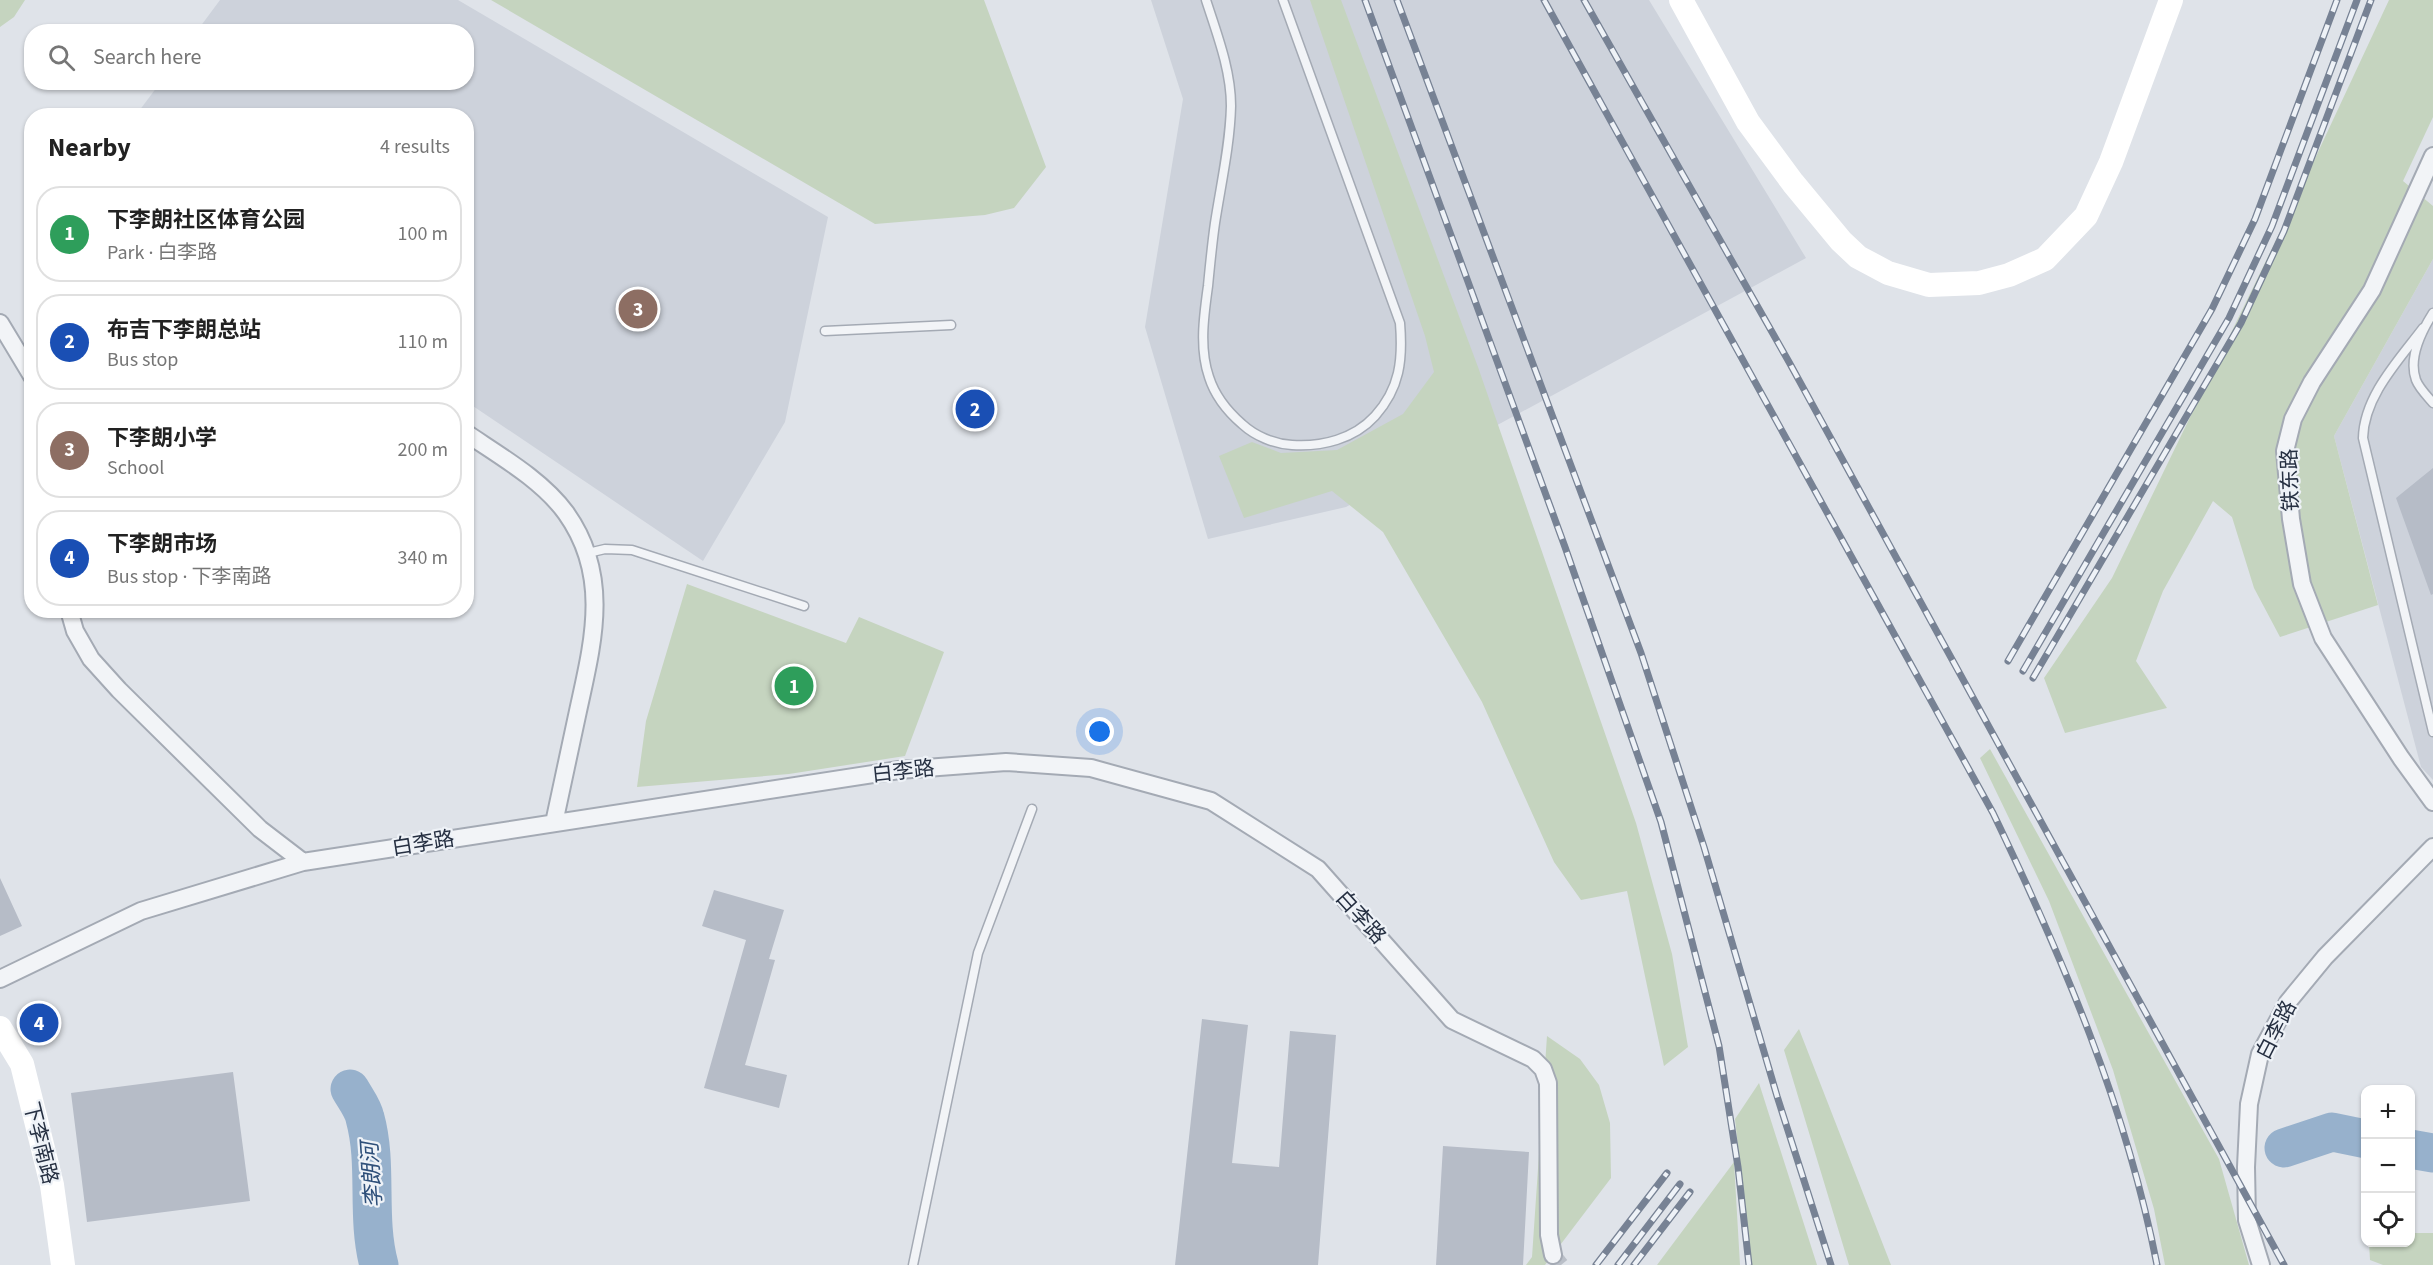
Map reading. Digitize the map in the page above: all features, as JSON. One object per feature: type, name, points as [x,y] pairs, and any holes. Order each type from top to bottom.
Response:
[{"type":"street","points":[[1680,0],[1749,122],[1793,183],[1841,241],[1858,257],[1888,273],[1929,285],[1979,283],[2008,275],[2044,259],[2086,216],[2111,162],[2171,0]]},
{"type":"street","name":"铁东路","points":[[2433,156],[2372,290],[2312,382],[2297,410],[2285,451],[2291,519],[2302,584],[2323,638],[2401,758],[2433,802]]},
{"type":"street","points":[[0,323],[24,363]]},
{"type":"street","points":[[474,438],[531,477],[566,512],[588,553],[595,594],[594,637],[554,823]]},
{"type":"street","points":[[71,618],[75,631],[91,659],[119,690],[260,829],[303,862]]},
{"type":"street","name":"白李路","points":[[0,980],[141,911],[303,862],[899,770],[1006,762],[1090,768],[1211,801],[1318,869],[1452,1020],[1533,1059],[1543,1069],[1548,1083],[1549,1235],[1554,1255]]},
{"type":"street","name":"白李路","points":[[2261,1265],[2247,1220],[2246,1167],[2249,1104],[2260,1054],[2288,1002],[2325,957],[2433,847]]},
{"type":"street","name":"下李南路","points":[[0,1028],[21,1064],[52,1185],[63,1265]]},
{"type":"lane","points":[[1206,0],[1224,56],[1231,104],[1227,154],[1215,224],[1204,317],[1204,351],[1208,375],[1216,394],[1229,413],[1247,429],[1286,445],[1308,446],[1333,442],[1354,432],[1373,418],[1387,401],[1398,376],[1402,351],[1400,323],[1283,0]]},
{"type":"lane","points":[[2433,313],[2368,407],[2363,422],[2362,438],[2433,732]]},
{"type":"lane","points":[[825,331],[951,325]]},
{"type":"lane","points":[[2423,328],[2414,362],[2416,382],[2433,403]]},
{"type":"lane","points":[[588,553],[606,549],[632,549],[804,606]]},
{"type":"lane","points":[[913,1265],[978,953],[1032,809]]},
{"type":"shaded area","points":[[220,0],[458,0],[828,217],[785,422],[703,561],[474,407],[474,108],[141,108],[155,90],[474,90],[474,24],[202,24]]},
{"type":"shaded area","points":[[1151,0],[1649,0],[1806,258],[1346,507],[1208,539],[1145,327],[1183,99]]},
{"type":"shaded area","points":[[2433,259],[2433,780],[2421,767],[2334,436]]},
{"type":"green space","points":[[0,0],[25,0],[14,17],[0,27]]},
{"type":"green space","points":[[491,0],[984,0],[1046,167],[1014,208],[985,215],[875,224]]},
{"type":"green space","points":[[1310,0],[1341,0],[1478,367],[1636,823],[1672,954],[1688,1047],[1664,1066],[1627,891],[1581,900],[1554,862],[1482,702],[1383,532],[1332,491],[1244,518],[1219,456],[1252,442],[1281,453],[1337,450],[1403,414],[1434,372],[1425,336]]},
{"type":"green space","points":[[2389,0],[2433,0],[2433,117],[2403,181],[2433,206],[2433,259],[2334,436],[2378,605],[2280,637],[2254,588],[2232,517],[2213,501],[2163,591],[2136,661],[2167,708],[2065,733],[2044,678],[2112,578],[2297,197]]},
{"type":"green space","points":[[687,584],[846,643],[859,617],[944,652],[905,756],[789,774],[637,787],[646,721]]},
{"type":"green space","points":[[1990,749],[2219,1159],[2249,1265],[2165,1265],[2154,1209],[2113,1070],[2049,901],[1980,758]]},
{"type":"green space","points":[[1799,1029],[1891,1265],[1849,1265],[1784,1050]]},
{"type":"green space","points":[[1547,1036],[1580,1059],[1599,1085],[1610,1123],[1611,1178],[1545,1265],[1526,1265],[1532,1257]]},
{"type":"green space","points":[[1759,1083],[1817,1265],[1751,1265],[1735,1119]]},
{"type":"green space","points":[[1734,1162],[1740,1265],[1657,1265]]},
{"type":"green space","points":[[2415,1233],[2433,1233],[2433,1265],[2383,1265],[2370,1260],[2369,1247],[2415,1247]]},
{"type":"building","points":[[2433,468],[2433,594],[2431,595],[2396,498]]},
{"type":"building","points":[[0,878],[22,926],[0,936]]},
{"type":"building","points":[[714,890],[784,910],[769,959],[775,960],[745,1065],[787,1075],[779,1108],[704,1088],[746,940],[702,926]]},
{"type":"building","points":[[1202,1019],[1248,1025],[1232,1163],[1279,1167],[1290,1031],[1336,1035],[1318,1265],[1175,1265]]},
{"type":"building","points":[[233,1072],[250,1201],[87,1222],[71,1093]]},
{"type":"building","points":[[1443,1146],[1529,1152],[1523,1265],[1436,1265]]},
{"type":"waterway","name":"李朗河","points":[[350,1089],[363,1111],[369,1136],[373,1228],[379,1265]]},
{"type":"waterway","name":"李朗河","points":[[2284,1148],[2332,1132],[2361,1138]]},
{"type":"waterway","name":"李朗河","points":[[2415,1150],[2433,1153]]},
{"type":"tunnel","points":[[1553,1255],[1561,1265]]},
{"type":"railway","points":[[1365,0],[1565,547],[1661,822],[1719,1046],[1738,1167],[1749,1265]]},
{"type":"railway","points":[[1397,0],[1641,653],[1704,847],[1777,1096],[1831,1265]]},
{"type":"railway","points":[[1544,0],[1993,813],[2044,923],[2090,1034],[2128,1148],[2157,1265]]},
{"type":"railway","points":[[1584,0],[1789,362],[2284,1265]]},
{"type":"railway","points":[[2008,661],[2212,309],[2255,219],[2337,0]]},
{"type":"railway","points":[[2023,671],[2229,318],[2272,226],[2357,0]]},
{"type":"railway","points":[[2033,678],[2241,323],[2284,231],[2371,0]]},
{"type":"railway","points":[[1596,1265],[1667,1173]]},
{"type":"railway","points":[[1618,1265],[1680,1184]]},
{"type":"railway","points":[[1634,1265],[1690,1192]]},
{"type":"place","name":"下李朗小学","points":[[638,309]]},
{"type":"place","name":"布吉下李朗总站","points":[[975,409]]},
{"type":"place","name":"下李朗社区体育公园","points":[[794,686]]},
{"type":"place","name":"下李朗市场","points":[[39,1023]]}]
